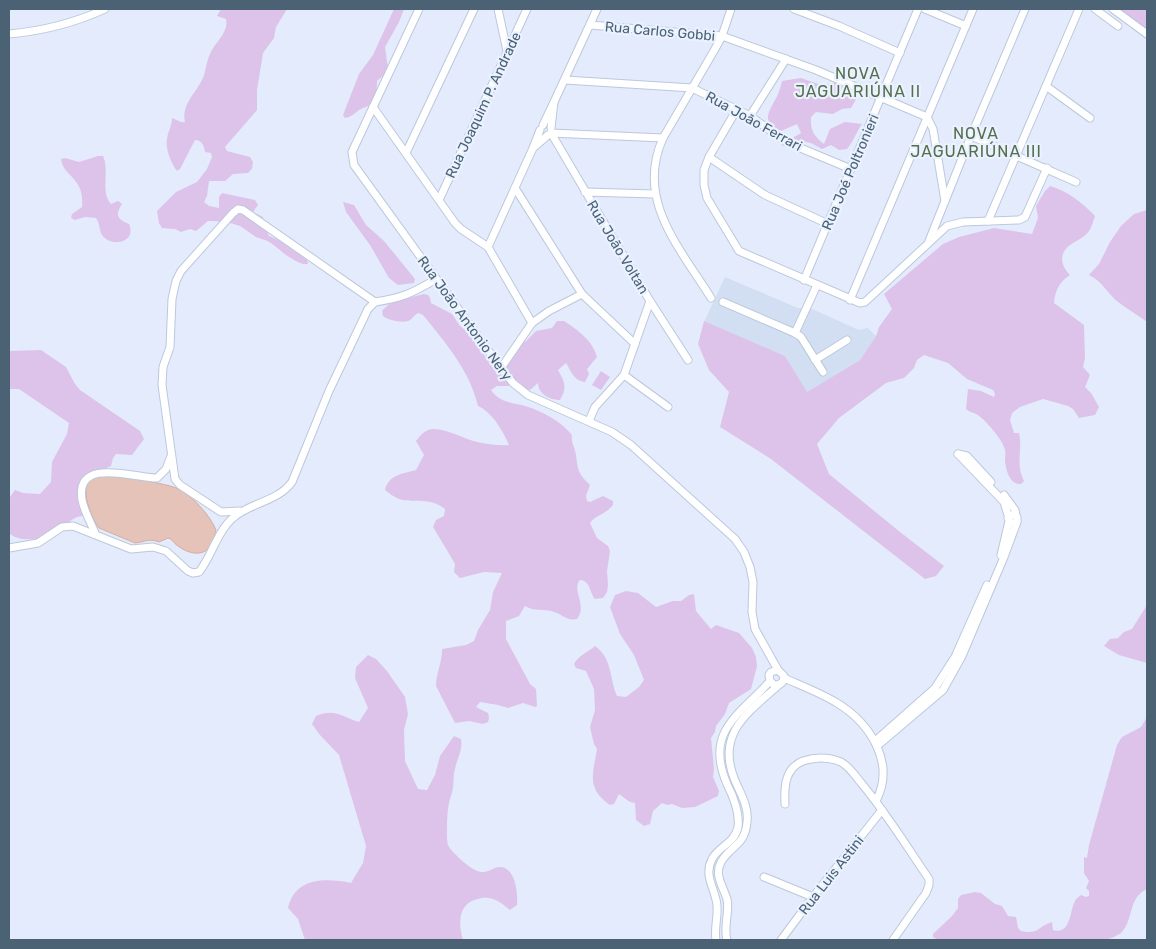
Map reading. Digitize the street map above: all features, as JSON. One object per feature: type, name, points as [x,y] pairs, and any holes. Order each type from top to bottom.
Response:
[{"type":"street","points":[[9,34],[38,32],[86,18],[105,9]]},
{"type":"street","points":[[419,9],[373,107],[461,229],[488,247],[532,323]]},
{"type":"street","points":[[406,154],[474,9]]},
{"type":"street","points":[[498,9],[508,52]]},
{"type":"street","name":"Rua Joaquim P. Andrade","points":[[439,200],[527,9]]},
{"type":"street","points":[[488,247],[541,127],[565,80],[597,9]]},
{"type":"street","points":[[711,298],[666,225],[659,210],[655,194],[655,161],[663,138],[722,36],[731,9]]},
{"type":"street","points":[[794,9],[839,26],[900,53]]},
{"type":"street","name":"Rua Joé Poltronieri","points":[[804,280],[918,9]]},
{"type":"street","points":[[925,9],[966,26]]},
{"type":"street","points":[[850,300],[973,9]]},
{"type":"street","points":[[928,244],[971,136],[1026,9]]},
{"type":"street","points":[[988,221],[1079,9]]},
{"type":"street","points":[[1095,9],[1118,26]]},
{"type":"street","points":[[1113,9],[1147,34]]},
{"type":"street","name":"Rua Carlos Gobbi","points":[[590,25],[722,36],[786,58],[927,117]]},
{"type":"street","points":[[750,116],[786,58]]},
{"type":"street","name":"Rua João Ferrari","points":[[565,80],[692,88],[750,116],[786,142],[851,169]]},
{"type":"street","points":[[1046,86],[1090,118]]},
{"type":"street","points":[[533,148],[550,132],[554,102]]},
{"type":"street","name":"Rua João Antonio Nery","points":[[373,107],[352,152],[354,165],[436,279],[513,383],[528,395],[612,432],[631,445],[735,539],[744,552],[750,567],[753,582],[752,612],[755,629],[778,670]]},
{"type":"street","points":[[737,109],[709,157],[704,170],[704,185],[707,198],[739,251],[850,300],[860,302],[864,302],[947,226],[954,223],[1019,220],[1025,217],[1047,168]]},
{"type":"street","points":[[927,117],[933,129],[945,201]]},
{"type":"street","points":[[541,127],[547,124],[550,132]]},
{"type":"street","points":[[550,132],[663,138]]},
{"type":"street","name":"Rua João Voltan","points":[[550,132],[650,301],[688,360]]},
{"type":"street","points":[[971,136],[1076,182]]},
{"type":"street","points":[[709,157],[765,195],[828,224]]},
{"type":"street","points":[[515,188],[582,294],[635,344]]},
{"type":"street","points":[[585,192],[655,194]]},
{"type":"street","points":[[249,509],[236,512],[221,512],[180,485],[175,478],[162,384],[163,367],[170,347],[172,299],[176,281],[181,271],[234,212],[243,210],[374,302],[414,293],[436,279]]},
{"type":"street","points":[[795,333],[817,285]]},
{"type":"street","points":[[501,368],[525,330],[532,323],[549,311],[582,294]]},
{"type":"street","points":[[589,421],[595,407],[624,376],[650,301]]},
{"type":"street","points":[[9,548],[38,543],[62,527],[73,526],[131,549],[153,547],[166,551],[188,570],[193,573],[198,572],[203,567],[225,526],[234,517],[277,496],[286,490],[292,482],[329,391],[368,310],[374,302]]},
{"type":"street","points":[[723,302],[801,337],[823,372]]},
{"type":"street","points":[[815,360],[846,340]]},
{"type":"street","points":[[624,376],[668,407]]},
{"type":"street","points":[[876,744],[937,690],[950,671],[1000,556],[1015,510],[1008,499],[967,456],[958,454],[1004,502],[1012,519]]},
{"type":"street","points":[[95,534],[82,500],[84,486],[88,478],[96,473],[107,472],[157,478],[166,469],[171,455]]},
{"type":"street","points":[[221,512],[225,526]]},
{"type":"street","points":[[727,940],[725,925],[728,905],[719,879],[718,870],[720,863],[741,842],[745,834],[747,821],[743,798],[730,765],[729,751],[732,736],[738,724],[782,681],[783,673],[778,670],[770,672],[770,682]]},
{"type":"street","points":[[770,682],[774,685],[782,681],[836,702],[848,710],[871,734],[882,760],[882,790],[876,800]]},
{"type":"street","points":[[716,940],[714,931],[717,907],[709,881],[708,870],[717,852],[736,835],[738,826],[737,811],[723,774],[721,744],[730,721],[770,682]]},
{"type":"street","points":[[785,804],[784,789],[792,768],[802,761],[817,758],[830,758],[842,763],[876,800],[929,879],[930,885],[926,894],[893,940]]},
{"type":"street","name":"Rua Luis Astini","points":[[782,940],[882,810]]},
{"type":"street","points":[[764,877],[814,897]]},
{"type":"shaded area","points":[[221,9],[287,9],[276,27],[274,38],[263,53],[257,90],[257,110],[225,147],[227,151],[250,157],[253,162],[252,169],[248,173],[233,174],[225,181],[209,181],[207,196],[204,202],[209,206],[219,208],[219,197],[222,193],[255,200],[258,205],[253,212],[263,217],[269,236],[294,249],[307,260],[308,264],[294,260],[269,242],[256,237],[240,226],[208,221],[196,231],[190,229],[181,232],[175,229],[162,228],[159,223],[157,211],[176,192],[197,182],[207,169],[212,157],[211,153],[205,152],[201,142],[195,140],[180,169],[177,171],[169,155],[167,143],[172,118],[185,122],[185,110],[189,100],[202,80],[212,50],[224,33],[226,19],[217,16]]},
{"type":"shaded area","points":[[394,9],[404,9],[385,47],[388,68],[385,74],[377,81],[374,100],[370,105],[345,118],[343,115],[359,74],[373,55]]},
{"type":"shaded area","points":[[1119,9],[1147,9],[1147,29]]},
{"type":"shaded area","points":[[801,78],[821,85],[838,82],[848,87],[849,94],[859,94],[851,108],[842,109],[833,114],[816,112],[811,117],[813,132],[824,144],[830,129],[845,122],[862,124],[847,149],[839,150],[831,145],[822,149],[811,143],[791,139],[801,133],[797,124],[781,131],[770,123],[768,115],[782,81]]},
{"type":"shaded area","points":[[103,156],[105,162],[105,187],[108,199],[111,204],[118,201],[122,204],[118,211],[118,216],[129,224],[131,229],[128,237],[121,242],[111,241],[103,237],[96,218],[85,217],[75,220],[71,218],[72,214],[82,207],[82,197],[77,183],[66,170],[61,159],[65,158],[79,162]]},
{"type":"shaded area","points":[[1050,186],[1074,198],[1095,216],[1087,233],[1070,245],[1062,256],[1063,264],[1070,275],[1058,287],[1054,303],[1084,325],[1085,358],[1083,367],[1090,375],[1085,387],[1099,407],[1095,415],[1079,418],[1073,409],[1068,406],[1043,399],[1020,407],[1012,413],[1010,420],[1014,433],[1019,433],[1020,468],[1024,481],[1021,484],[1017,484],[1011,480],[1008,473],[1004,446],[989,425],[976,414],[966,409],[968,389],[981,391],[994,397],[993,390],[967,379],[948,363],[924,355],[917,360],[914,368],[904,378],[886,383],[839,418],[817,444],[829,474],[944,566],[936,576],[925,579],[771,459],[720,427],[729,392],[709,370],[698,344],[704,321],[785,356],[807,392],[860,360],[892,309],[884,294],[943,244],[959,237],[994,228],[1032,234],[1038,218],[1036,206]]},
{"type":"shaded area","points":[[343,202],[354,205],[366,225],[384,241],[415,279],[414,283],[398,285],[389,278],[370,245],[346,212]]},
{"type":"shaded area","points":[[1147,210],[1147,322],[1114,299],[1097,280],[1089,275],[1099,264],[1110,242],[1121,226],[1134,214]]},
{"type":"shaded area","points":[[725,277],[798,308],[812,309],[859,330],[868,328],[876,336],[860,360],[806,393],[785,356],[704,322]]},
{"type":"shaded area","points":[[424,294],[428,295],[431,303],[452,314],[460,326],[469,333],[496,372],[508,363],[522,342],[525,342],[536,331],[552,328],[557,321],[564,321],[580,332],[592,346],[597,357],[587,369],[589,374],[585,382],[575,378],[566,363],[558,370],[564,384],[564,391],[560,400],[545,396],[540,390],[538,383],[530,390],[518,386],[497,386],[491,390],[502,400],[531,408],[557,421],[568,430],[572,435],[579,472],[590,485],[586,496],[587,501],[590,502],[603,496],[613,501],[613,505],[590,523],[597,538],[608,546],[610,551],[607,571],[607,592],[603,598],[595,599],[586,582],[580,580],[577,588],[581,609],[577,619],[570,619],[557,613],[525,606],[519,616],[506,621],[506,639],[530,684],[536,689],[537,706],[523,703],[508,708],[480,702],[476,707],[488,713],[489,718],[488,722],[483,724],[469,721],[455,723],[436,686],[436,681],[442,649],[466,645],[474,641],[490,610],[493,592],[502,573],[484,572],[460,578],[454,572],[455,564],[433,527],[436,520],[444,516],[445,509],[428,501],[399,499],[385,490],[393,478],[416,470],[424,455],[416,441],[428,430],[439,429],[481,443],[509,445],[492,417],[478,406],[463,369],[448,346],[423,315],[418,313],[405,322],[391,320],[383,316],[382,311],[388,305]]},
{"type":"shaded area","points":[[41,350],[66,367],[80,390],[140,431],[144,439],[132,455],[116,454],[111,466],[95,473],[102,518],[81,516],[50,535],[36,539],[21,539],[9,533],[10,497],[15,490],[23,493],[40,494],[51,482],[52,462],[67,434],[69,423],[19,389],[9,389],[9,351]]},
{"type":"shaded area","points":[[601,371],[610,377],[601,390],[592,385]]},
{"type":"shaded area","points":[[99,474],[120,475],[140,479],[170,486],[182,491],[199,506],[216,530],[210,547],[204,552],[193,553],[178,546],[168,538],[159,542],[150,540],[135,543],[99,528],[89,507],[86,490],[90,480]]},
{"type":"shaded area","points":[[626,591],[638,593],[656,607],[673,601],[681,601],[694,594],[696,611],[711,629],[716,625],[739,633],[752,648],[757,666],[751,689],[729,703],[711,738],[713,777],[719,791],[718,796],[695,807],[682,808],[662,803],[653,811],[650,824],[644,826],[636,820],[635,803],[630,802],[619,794],[614,804],[610,805],[597,793],[594,786],[593,773],[597,749],[590,727],[595,710],[594,689],[586,671],[576,668],[574,664],[581,656],[595,646],[601,651],[608,663],[617,696],[626,697],[639,687],[644,680],[634,655],[620,634],[610,607],[615,595]]},
{"type":"shaded area","points":[[1147,605],[1147,663],[1119,655],[1104,646],[1110,639],[1118,638],[1124,632],[1132,629]]},
{"type":"shaded area","points":[[368,655],[376,659],[387,671],[405,697],[408,714],[404,730],[405,761],[418,789],[427,790],[435,775],[440,756],[454,736],[461,739],[449,803],[448,845],[463,861],[477,871],[484,872],[498,867],[505,868],[513,876],[515,882],[517,905],[510,910],[491,898],[471,901],[463,909],[460,927],[463,940],[305,940],[298,919],[288,908],[297,890],[304,885],[332,880],[351,883],[363,863],[366,846],[339,755],[312,724],[316,716],[328,713],[338,714],[359,722],[368,708],[355,678],[356,667]]},
{"type":"shaded area","points":[[1147,717],[1147,889],[1137,897],[1128,922],[1121,933],[1106,940],[938,940],[933,937],[933,934],[958,908],[958,899],[961,895],[975,892],[981,893],[995,904],[1002,906],[1008,916],[1016,917],[1018,928],[1021,931],[1035,931],[1052,922],[1053,930],[1059,931],[1067,926],[1076,899],[1081,895],[1089,896],[1089,891],[1086,888],[1089,881],[1084,873],[1084,857],[1087,858],[1117,745],[1122,737],[1141,727]]},
{"type":"district","name":"NOVA JAGUARIÚNA II","points":[[858,82]]},
{"type":"district","name":"NOVA JAGUARIÚNA III","points":[[976,142]]}]
